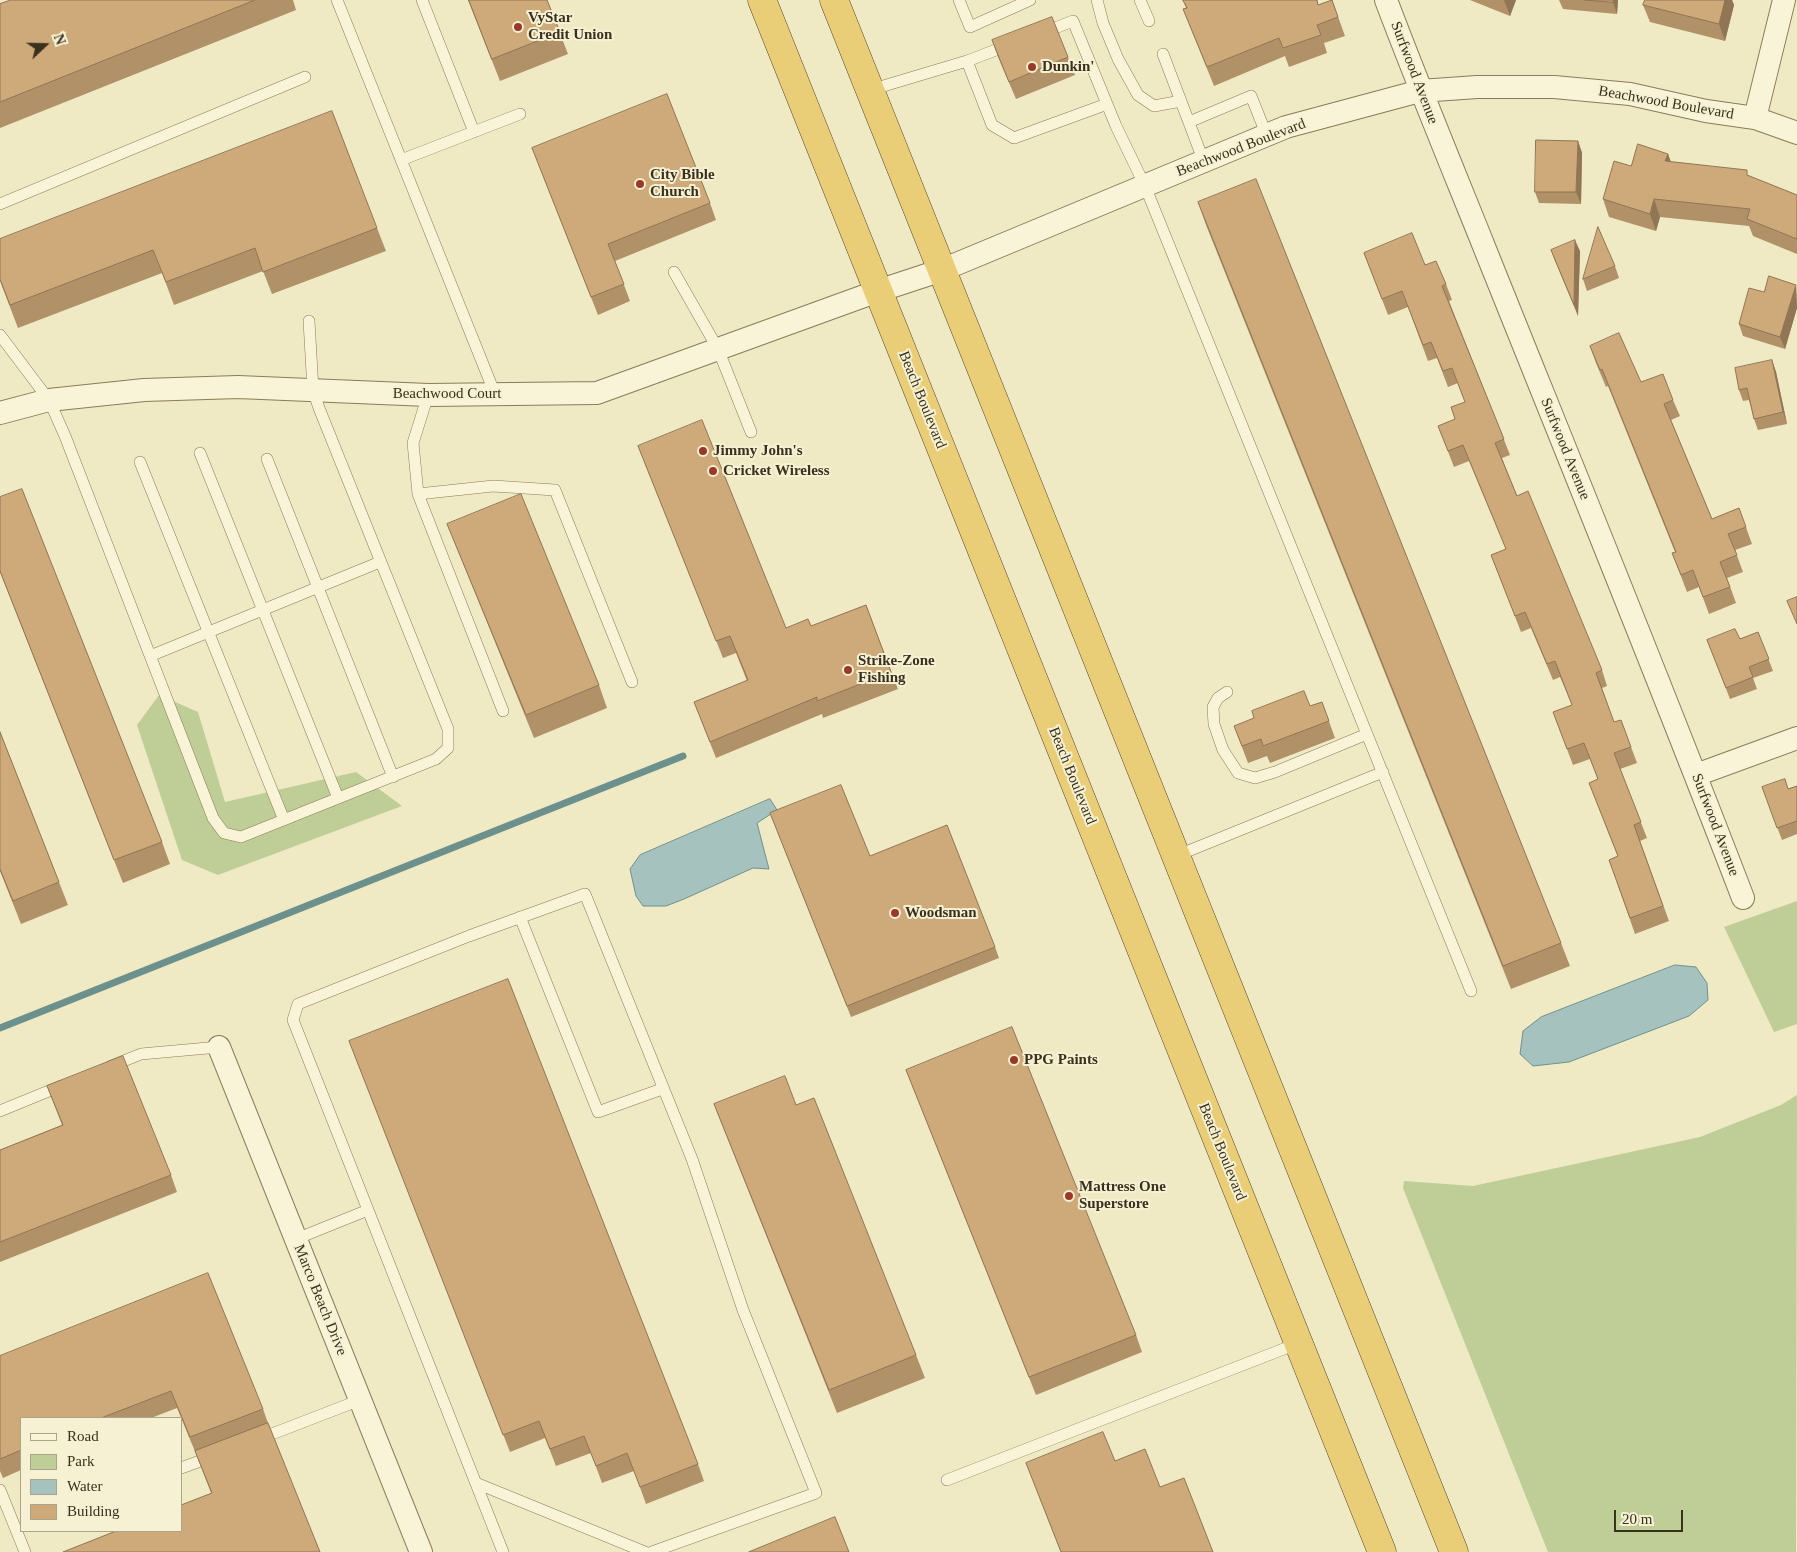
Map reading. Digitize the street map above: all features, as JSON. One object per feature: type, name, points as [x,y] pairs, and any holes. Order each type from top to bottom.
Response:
[{"type":"highway","name":"Beach Boulevard","points":[[762,0],[1382,1552]]},
{"type":"highway","points":[[837,1],[870,90],[1454,1552]]},
{"type":"street","name":"Surfwood Avenue","points":[[1386,0],[1420,91],[1696,775],[1743,898]]},
{"type":"street","points":[[1755,118],[1784,0]]},
{"type":"street","name":"Beachwood Boulevard","points":[[878,291],[942,270],[1286,128],[1420,91],[1478,87],[1554,87],[1630,94],[1706,111],[1755,118],[1797,133]]},
{"type":"street","name":"Beachwood Court","points":[[0,413],[49,400],[153,390],[238,387],[428,395],[597,393],[878,291]]},
{"type":"street","points":[[1696,775],[1797,738]]},
{"type":"street","name":"Marco Beach Drive","points":[[219,1047],[421,1552]]},
{"type":"lane","points":[[337,0],[495,394]]},
{"type":"lane","points":[[422,0],[474,132]]},
{"type":"lane","points":[[959,0],[970,27],[1030,0]]},
{"type":"lane","points":[[1097,0],[1103,23],[1118,59],[1138,95],[1154,106],[1180,101]]},
{"type":"lane","points":[[1140,0],[1149,21]]},
{"type":"lane","points":[[870,90],[967,61],[1073,21],[1107,104],[1145,186],[1471,991]]},
{"type":"lane","points":[[1163,54],[1204,162]]},
{"type":"lane","points":[[967,61],[992,125],[1014,138],[1107,104]]},
{"type":"lane","points":[[0,204],[305,77]]},
{"type":"lane","points":[[1189,122],[1251,96],[1267,136]]},
{"type":"lane","points":[[401,160],[520,114]]},
{"type":"lane","points":[[674,272],[718,349],[751,432]]},
{"type":"lane","points":[[0,335],[49,400],[65,436],[213,818],[224,833],[241,837],[436,759],[448,748],[448,729],[331,442],[313,390],[309,321]]},
{"type":"lane","points":[[428,395],[413,443],[418,494],[503,711]]},
{"type":"lane","points":[[200,453],[338,798]]},
{"type":"lane","points":[[267,459],[393,776]]},
{"type":"lane","points":[[140,462],[284,820]]},
{"type":"lane","points":[[418,494],[493,486],[555,490],[632,682]]},
{"type":"lane","points":[[150,656],[380,562]]},
{"type":"lane","points":[[1227,692],[1218,698],[1213,707],[1214,724],[1223,750],[1238,773],[1255,778],[1275,772],[1367,734]]},
{"type":"lane","points":[[1176,856],[1382,772]]},
{"type":"lane","points":[[503,1552],[293,1020],[298,1004],[520,917],[585,894],[662,1089],[692,1159],[743,1310],[816,1493],[652,1552]]},
{"type":"lane","points":[[520,917],[598,1112],[662,1089]]},
{"type":"lane","points":[[98,1072],[141,1054],[219,1047]]},
{"type":"lane","points":[[0,1111],[73,1082]]},
{"type":"lane","points":[[296,1239],[368,1210]]},
{"type":"lane","points":[[947,1480],[1299,1343]]},
{"type":"lane","points":[[244,1444],[360,1400]]},
{"type":"lane","points":[[182,1468],[226,1451]]},
{"type":"lane","points":[[476,1483],[646,1552]]},
{"type":"lane","points":[[0,1490],[19,1530],[24,1552]]},
{"type":"green space","points":[[159,695],[198,712],[225,802],[356,772],[402,806],[218,875],[182,860],[137,725]]},
{"type":"green space","points":[[1797,901],[1797,1024],[1774,1032],[1724,927]]},
{"type":"green space","points":[[1797,1095],[1796,1552],[1548,1552],[1403,1188],[1404,1181],[1473,1186],[1700,1137],[1781,1105]]},
{"type":"water","points":[[770,799],[777,810],[757,823],[769,869],[753,868],[666,906],[643,906],[636,896],[630,869],[640,855]]},
{"type":"water","points":[[1675,965],[1696,967],[1707,983],[1708,1000],[1689,1016],[1569,1062],[1533,1066],[1520,1054],[1523,1031],[1541,1017]]},
{"type":"building","points":[[11,0],[255,0],[0,102],[0,4]]},
{"type":"building","name":"VyStar Credit Union","points":[[469,0],[547,0],[560,32],[492,59]]},
{"type":"building","points":[[1183,0],[1317,0],[1318,5],[1332,0],[1338,17],[1317,25],[1321,35],[1283,48],[1279,38],[1207,67],[1183,9],[1187,8]]},
{"type":"building","points":[[1585,0],[1613,0],[1613,2]]},
{"type":"building","points":[[1645,0],[1725,0],[1719,24],[1643,5]]},
{"type":"building","points":[[1052,17],[1068,57],[1009,82],[992,40]]},
{"type":"building","points":[[667,94],[710,203],[608,244],[624,284],[591,297],[532,148]]},
{"type":"building","points":[[332,111],[377,228],[263,272],[255,248],[166,282],[153,250],[10,305],[0,279],[0,239]]},
{"type":"building","points":[[1536,140],[1578,141],[1576,192],[1535,192]]},
{"type":"building","points":[[1638,144],[1668,154],[1665,161],[1747,170],[1747,175],[1797,195],[1797,239],[1747,219],[1750,209],[1654,199],[1650,214],[1603,199],[1614,161],[1631,166]]},
{"type":"building","points":[[1256,179],[1561,943],[1503,966],[1198,202]]},
{"type":"building","points":[[1598,227],[1615,266],[1583,279]]},
{"type":"building","points":[[1412,233],[1425,265],[1436,261],[1446,284],[1442,286],[1504,439],[1495,443],[1517,496],[1528,491],[1602,670],[1596,673],[1614,722],[1621,720],[1631,747],[1614,753],[1641,822],[1634,825],[1663,906],[1630,918],[1609,860],[1618,856],[1589,783],[1598,779],[1584,743],[1567,749],[1553,712],[1572,705],[1555,661],[1547,664],[1525,612],[1515,616],[1491,555],[1506,549],[1463,445],[1448,451],[1438,426],[1455,419],[1451,407],[1465,402],[1452,368],[1443,371],[1431,342],[1423,345],[1402,291],[1382,299],[1364,253]]},
{"type":"building","points":[[1575,240],[1574,305],[1551,250]]},
{"type":"building","points":[[1769,276],[1796,285],[1780,337],[1739,324],[1749,288],[1764,292]]},
{"type":"building","points":[[1619,333],[1641,382],[1663,374],[1673,400],[1664,404],[1712,519],[1739,508],[1746,527],[1728,534],[1737,555],[1720,562],[1730,587],[1703,597],[1693,570],[1681,575],[1672,553],[1676,552],[1602,369],[1600,370],[1590,346]]},
{"type":"building","points":[[1772,360],[1783,412],[1754,419],[1747,388],[1739,390],[1735,368]]},
{"type":"building","points":[[702,420],[786,628],[808,619],[811,626],[866,605],[891,672],[817,701],[817,697],[710,742],[694,702],[748,680],[730,636],[716,641],[638,446]]},
{"type":"building","points":[[22,489],[162,842],[114,860],[0,571],[0,497]]},
{"type":"building","points":[[521,494],[599,685],[526,715],[447,524]]},
{"type":"building","points":[[1797,597],[1797,624],[1787,601]]},
{"type":"building","points":[[1735,629],[1740,639],[1758,632],[1769,659],[1749,667],[1753,677],[1726,688],[1707,640]]},
{"type":"building","points":[[1304,691],[1310,706],[1322,702],[1329,721],[1263,746],[1261,739],[1242,746],[1234,726],[1254,718],[1252,711]]},
{"type":"building","points":[[0,732],[59,882],[13,901],[0,869]]},
{"type":"building","points":[[1785,779],[1788,789],[1797,786],[1797,821],[1777,828],[1762,787]]},
{"type":"building","name":"Woodsman","points":[[841,785],[870,856],[947,825],[995,947],[847,1006],[770,813]]},
{"type":"building","points":[[508,979],[698,1464],[640,1487],[627,1453],[596,1466],[584,1436],[550,1449],[539,1421],[503,1435],[349,1041]]},
{"type":"building","points":[[1012,1027],[1136,1335],[1029,1377],[906,1070]]},
{"type":"building","points":[[123,1056],[171,1175],[0,1242],[0,1150],[63,1125],[47,1086]]},
{"type":"building","points":[[785,1076],[796,1105],[814,1098],[916,1355],[829,1390],[714,1104]]},
{"type":"building","points":[[208,1273],[263,1409],[190,1437],[171,1391],[104,1417],[20,1417],[20,1450],[0,1459],[0,1356]]},
{"type":"building","points":[[268,1423],[320,1552],[63,1552],[113,1532],[182,1532],[182,1505],[212,1493],[195,1451]]},
{"type":"building","points":[[1103,1432],[1115,1461],[1145,1449],[1160,1487],[1184,1478],[1213,1552],[1061,1552],[1026,1463]]},
{"type":"building","points":[[835,1517],[849,1552],[749,1552]]},
{"type":"waterway","points":[[0,1028],[683,756]]},
{"type":"place","name":"VyStar Credit Union","points":[[518,27]]},
{"type":"place","name":"Dunkin'","points":[[1032,67]]},
{"type":"place","name":"City Bible Church","points":[[640,184]]},
{"type":"place","name":"Jimmy John's","points":[[703,451]]},
{"type":"place","name":"Cricket Wireless","points":[[713,471]]},
{"type":"place","name":"Strike-Zone Fishing","points":[[848,670]]},
{"type":"place","name":"Woodsman","points":[[895,913]]},
{"type":"place","name":"PPG Paints","points":[[1014,1060]]},
{"type":"place","name":"Mattress One Superstore","points":[[1069,1196]]}]
